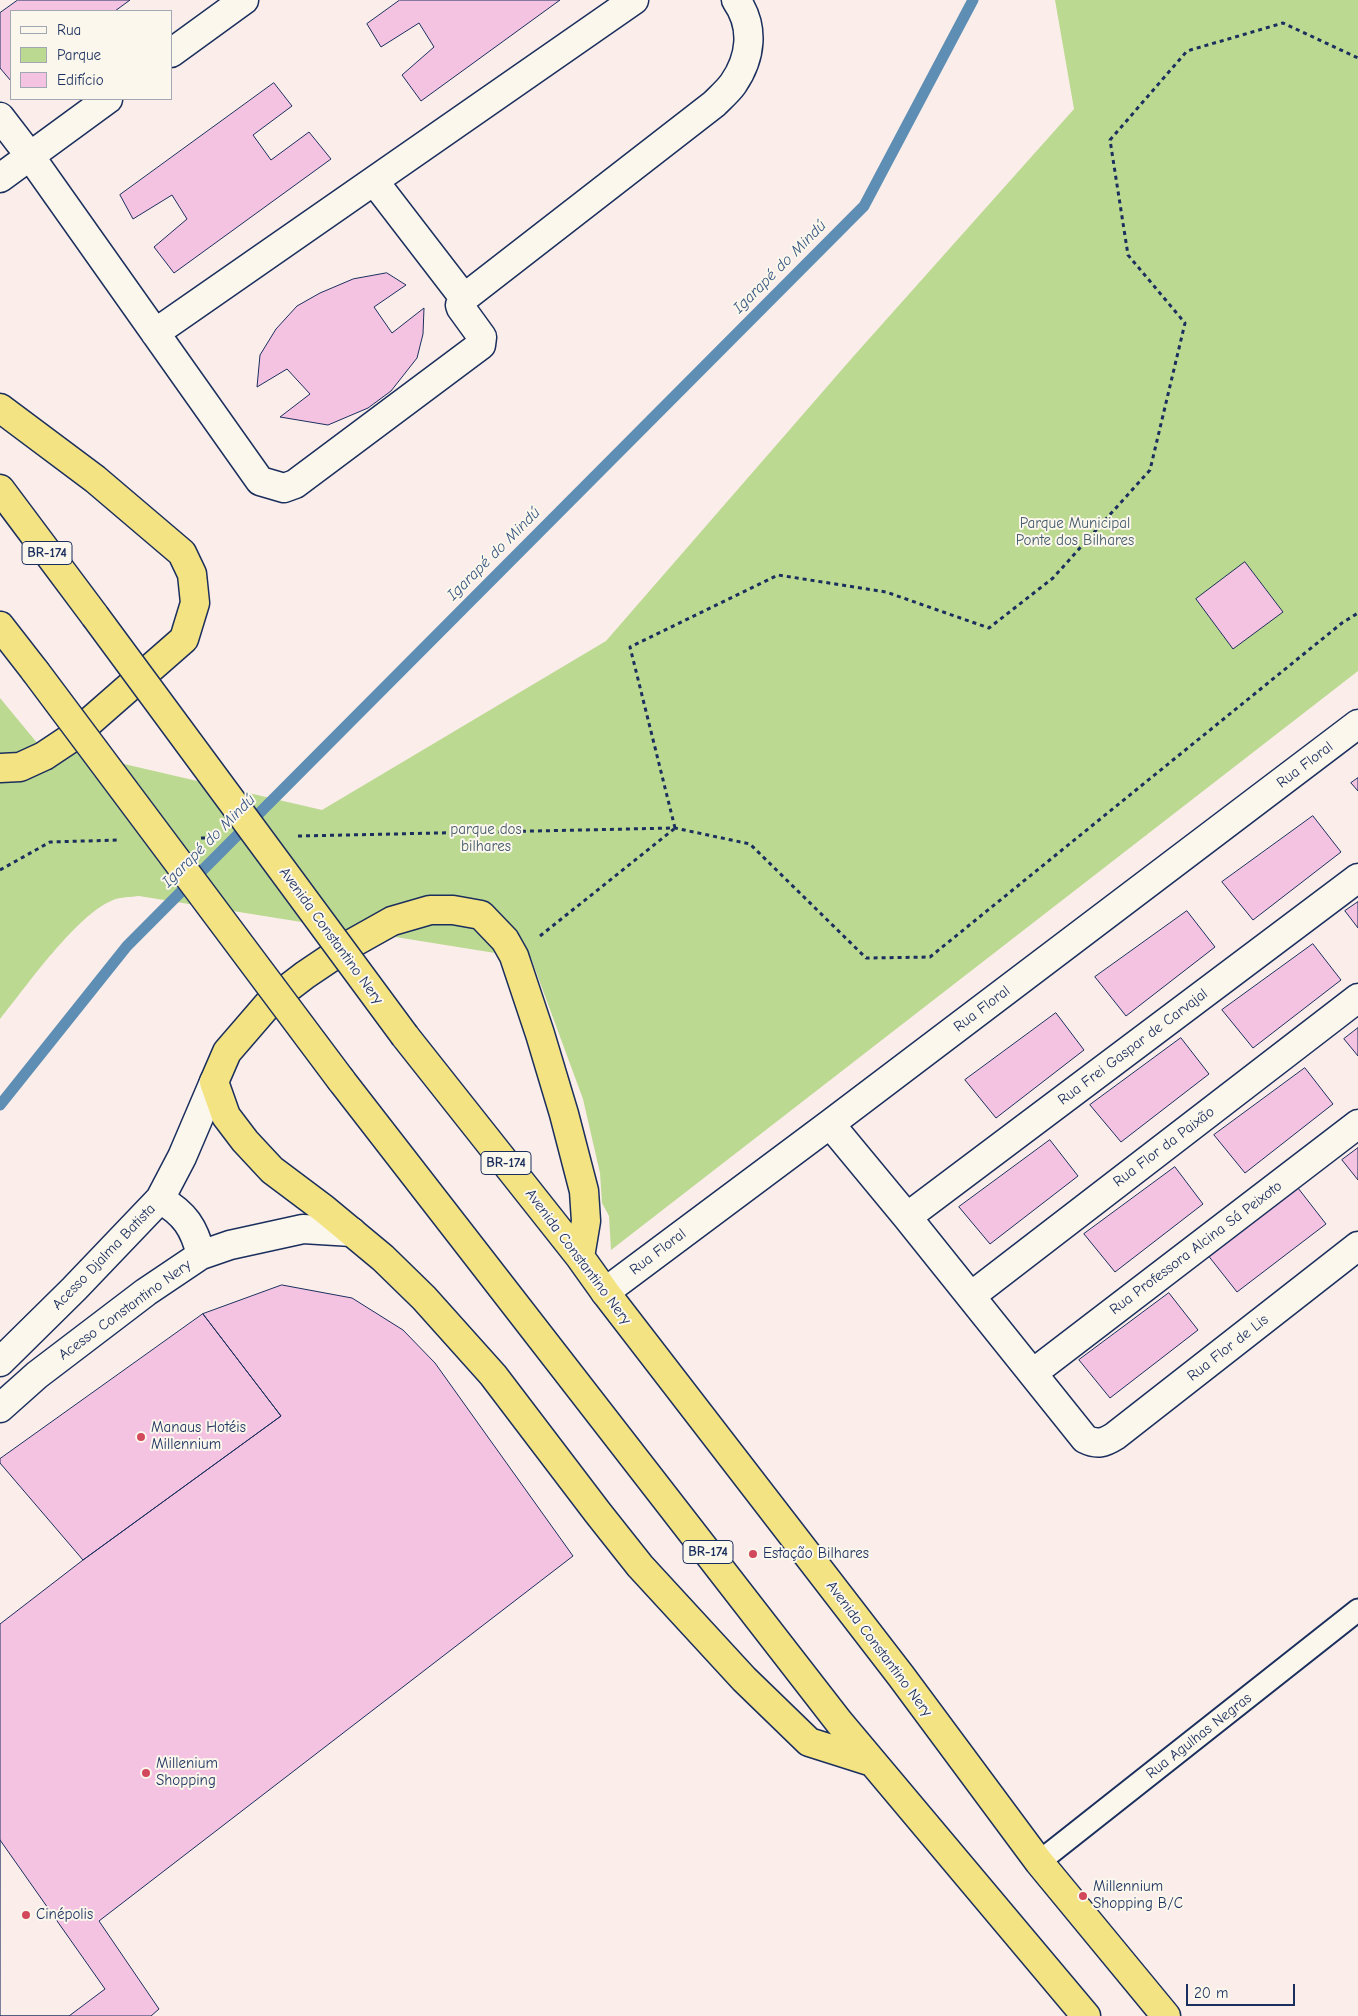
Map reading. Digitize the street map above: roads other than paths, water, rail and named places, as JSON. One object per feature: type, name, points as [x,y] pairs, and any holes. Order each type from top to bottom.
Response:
[{"type":"highway","points":[[0,408],[95,479],[182,553],[192,574],[196,603],[184,639],[71,738],[44,756],[20,767],[0,768]]},
{"type":"highway","name":"Avenida Constantino Nery","points":[[0,489],[405,1036],[580,1257],[901,1676],[1039,1862],[1166,2016]]},
{"type":"highway","name":"BR-174","points":[[0,626],[341,1080],[872,1762],[1086,2016]]},
{"type":"highway","points":[[580,1257],[586,1221],[584,1191],[562,1105],[514,956],[505,940],[482,914],[453,910],[430,910],[392,921],[351,944],[305,974],[271,1001],[227,1052],[214,1082],[226,1116],[244,1141],[272,1170],[383,1258],[424,1298],[493,1375],[640,1566],[744,1678],[809,1742],[872,1762]]},
{"type":"street","points":[[172,52],[244,0]]},
{"type":"street","points":[[155,333],[634,0]]},
{"type":"street","points":[[0,117],[30,156],[260,482],[284,488],[295,484],[481,345],[482,337],[461,308],[460,305],[464,298],[714,104],[733,85],[746,59],[750,34],[736,0]]},
{"type":"street","points":[[0,178],[107,100]]},
{"type":"street","points":[[374,181],[464,298]]},
{"type":"street","name":"Rua Floral","points":[[605,1292],[1358,724]]},
{"type":"street","name":"Rua Frei Gaspar de Carvajal","points":[[907,1217],[1358,878]]},
{"type":"street","name":"Rua Flor da Paixão","points":[[970,1296],[1358,998]]},
{"type":"street","name":"Acesso Djalma Batista","points":[[0,1362],[74,1289],[160,1199],[182,1157],[214,1082]]},
{"type":"street","points":[[830,1124],[1033,1373]]},
{"type":"street","name":"Rua Professora Alcina Sá Peixoto","points":[[1033,1373],[1358,1124]]},
{"type":"street","points":[[160,1199],[176,1208],[188,1222],[197,1238],[201,1255]]},
{"type":"street","name":"Acesso Constantino Nery","points":[[0,1408],[37,1375],[146,1292],[201,1255],[230,1245],[303,1229],[352,1232]]},
{"type":"street","name":"Rua Flor de Lis","points":[[1033,1373],[1085,1439],[1094,1444],[1105,1442],[1358,1246]]},
{"type":"lane","name":"Rua Agulhas Negras","points":[[1039,1862],[1358,1610]]},
{"type":"waterway","name":"Igarapé do Mindú","points":[[0,1105],[127,946],[864,206],[973,0]]},
{"type":"place","name":"Manaus Hotéis Millennium","points":[[141,1437]]},
{"type":"place","name":"Estação Bilhares","points":[[753,1554]]},
{"type":"place","name":"Millenium Shopping","points":[[146,1773]]},
{"type":"place","name":"Millennium Shopping B/C","points":[[1083,1896]]},
{"type":"place","name":"Cinépolis","points":[[26,1915]]},
{"type":"park label","name":"Parque Municipal Ponte dos Bilhares","points":[[1075,532]]},
{"type":"park label","name":"parque dos bilhares","points":[[486,838]]}]
